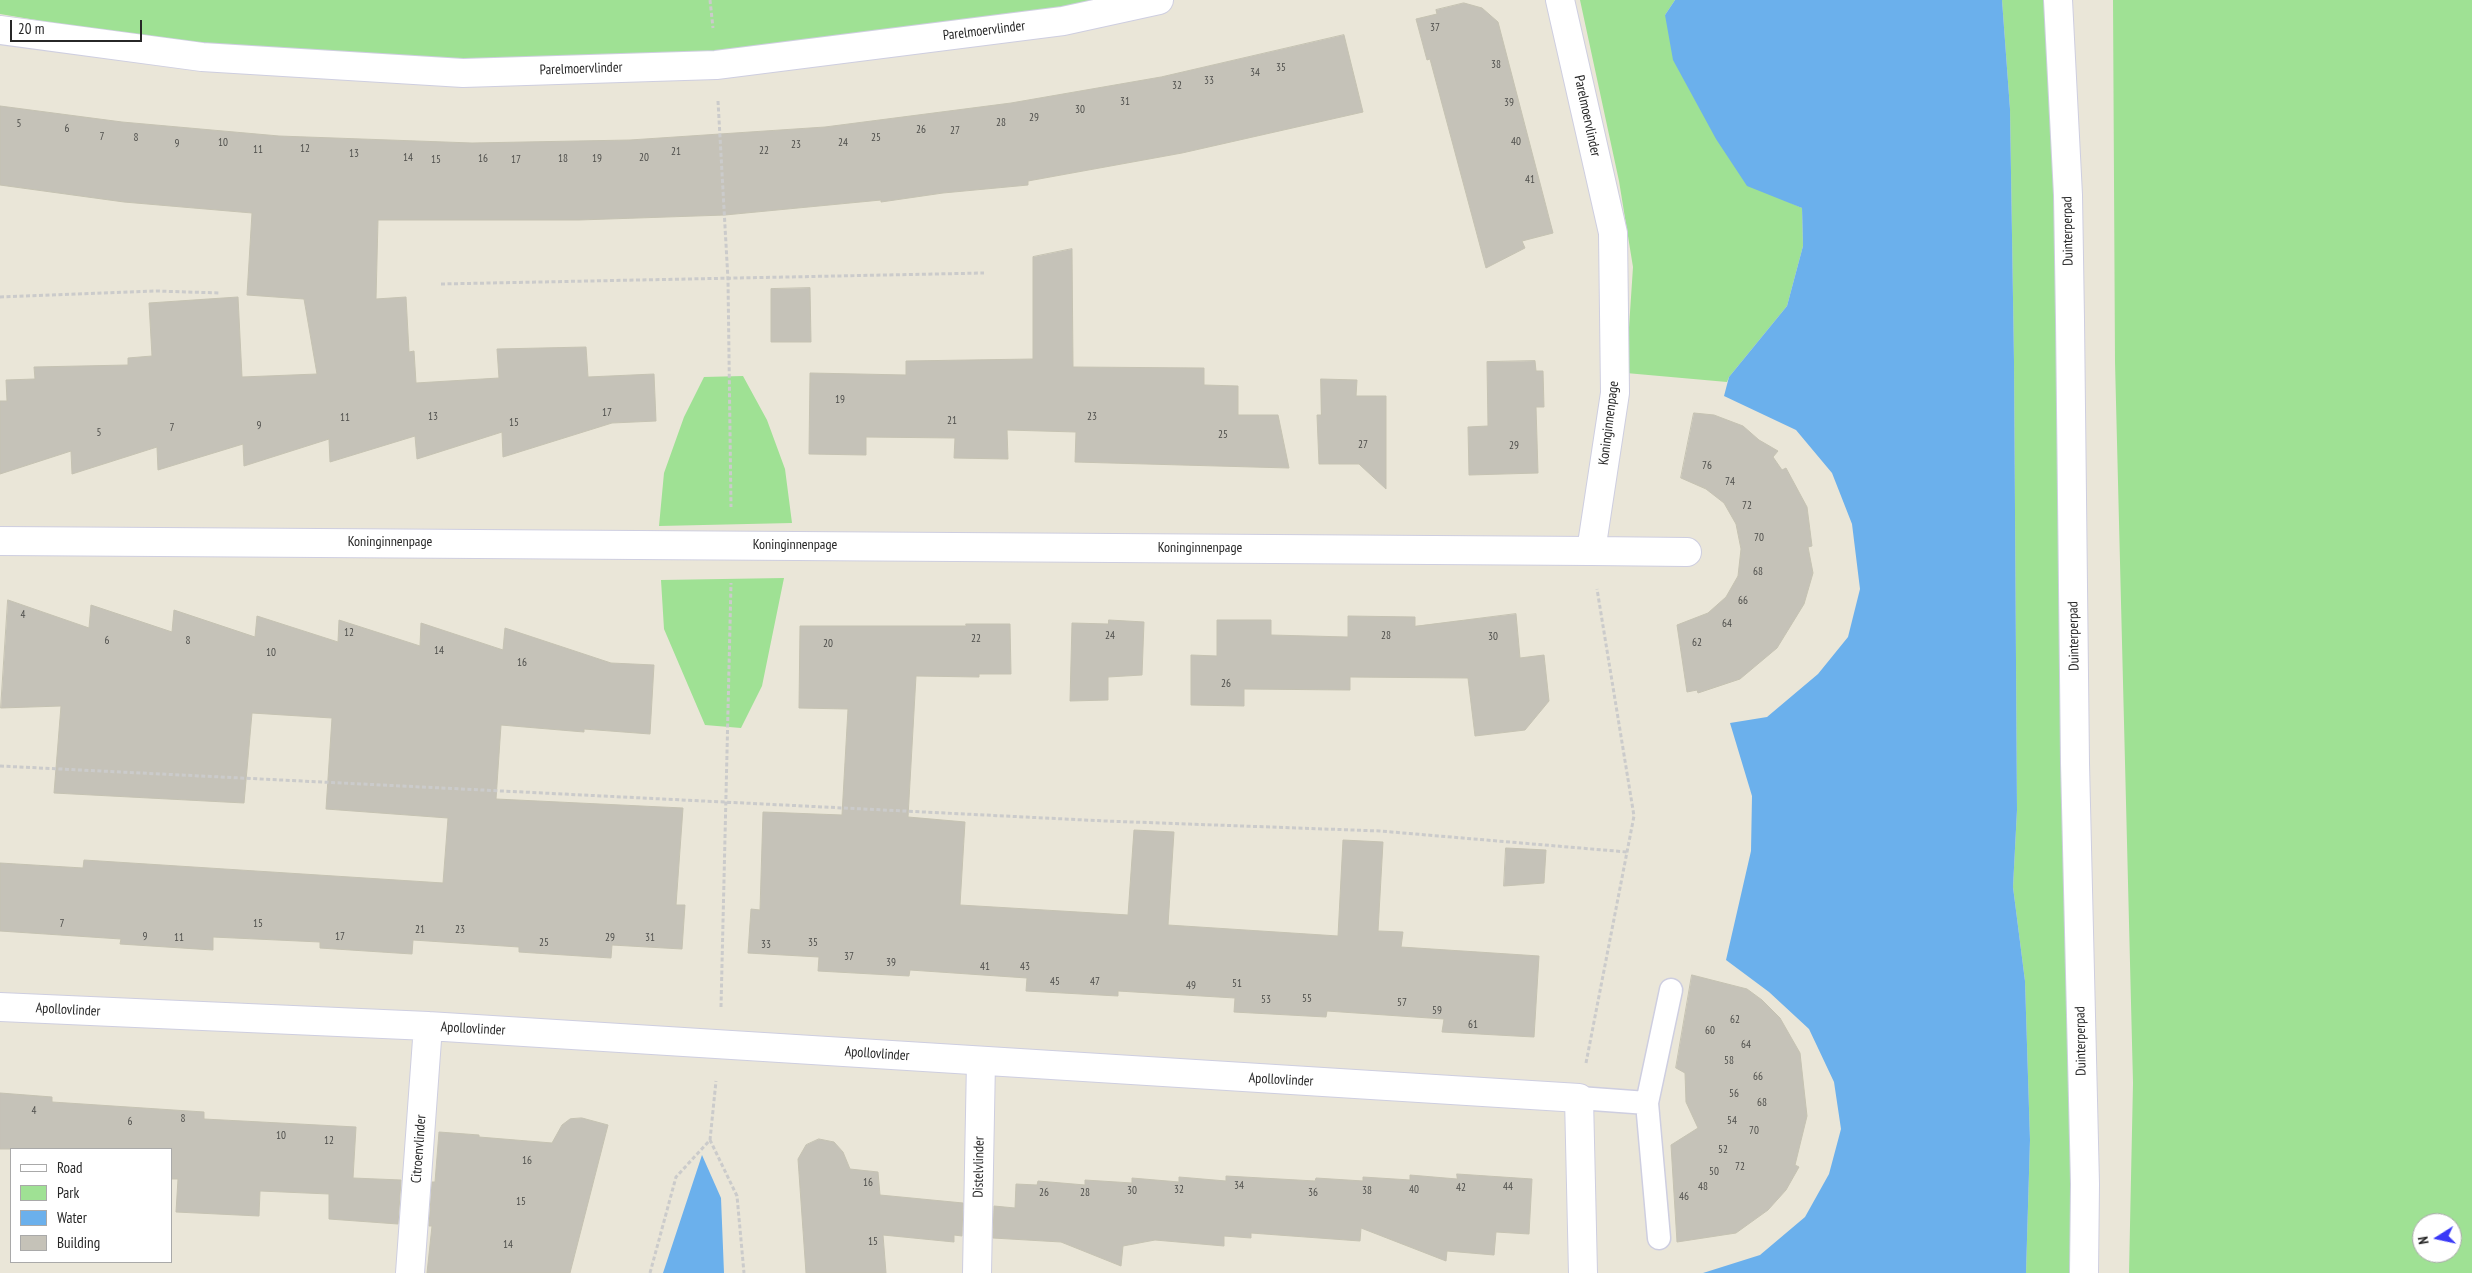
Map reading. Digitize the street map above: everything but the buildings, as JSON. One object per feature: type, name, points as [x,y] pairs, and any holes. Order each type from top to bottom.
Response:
[{"type":"street","name":"Parelmoervlinder","points":[[0,30],[202,57],[473,73],[716,65],[1063,21],[1159,0]]},
{"type":"street","name":"Parelmoervlinder","points":[[1560,0],[1613,233]]},
{"type":"street","name":"Duinterperpad","points":[[2058,0],[2064,98],[2070,311],[2075,762],[2085,1184],[2084,1273]]},
{"type":"street","name":"Koninginnenpage","points":[[1591,552],[1615,392],[1613,233]]},
{"type":"street","name":"Koninginnenpage","points":[[0,540],[1688,552]]},
{"type":"street","name":"Apollovlinder","points":[[0,1007],[428,1026],[1579,1098]]},
{"type":"street","name":"Citroenvlinder","points":[[410,1273],[428,1026]]},
{"type":"street","name":"Distelvlinder","points":[[977,1273],[981,1061]]},
{"type":"street","points":[[1579,1098],[1583,1273]]},
{"type":"lane","points":[[1659,1238],[1647,1103],[1671,990]]},
{"type":"lane","points":[[1579,1098],[1647,1103]]},
{"type":"path","points":[[441,284],[984,273]]},
{"type":"path","points":[[0,297],[156,291],[220,293]]},
{"type":"path","points":[[1579,1098],[1634,816],[1591,552]]},
{"type":"path","points":[[0,766],[1104,821],[1380,831],[1626,852]]},
{"type":"path","points":[[720,1044],[710,1140],[737,1196],[744,1273]]},
{"type":"path","points":[[650,1273],[676,1177],[710,1140]]},
{"type":"green space","points":[[0,0],[1131,0],[735,54],[446,63],[305,57],[150,39],[0,14]]},
{"type":"green space","points":[[1580,0],[1675,0],[1665,15],[1782,199],[1802,208],[1803,246],[1787,306],[1729,377],[1727,382],[1626,373],[1633,267],[1619,181]]},
{"type":"green space","points":[[2002,0],[2048,0],[2054,99],[2074,1273],[2026,1273],[2030,1140],[2025,981],[2013,887],[2017,810],[2014,361],[2010,109]]},
{"type":"green space","points":[[2113,0],[2472,0],[2472,1273],[2129,1273],[2133,1083],[2115,362]]},
{"type":"green space","points":[[743,376],[767,420],[785,469],[792,523],[659,526],[664,473],[684,417],[704,377]]},
{"type":"green space","points":[[784,578],[762,686],[741,728],[705,725],[664,629],[661,580]]},
{"type":"water","points":[[1675,0],[2002,0],[2010,109],[2014,361],[2017,810],[2013,887],[2025,981],[2030,1140],[2026,1273],[1703,1273],[1760,1255],[1805,1217],[1829,1174],[1841,1129],[1834,1082],[1809,1029],[1769,992],[1726,960],[1751,851],[1752,796],[1730,723],[1767,717],[1818,674],[1848,637],[1860,589],[1852,524],[1832,473],[1796,430],[1724,396],[1729,377],[1787,306],[1803,246],[1802,208],[1747,186],[1716,139],[1673,60],[1665,15]]},
{"type":"water","points":[[702,1155],[721,1198],[724,1273],[663,1273]]}]
